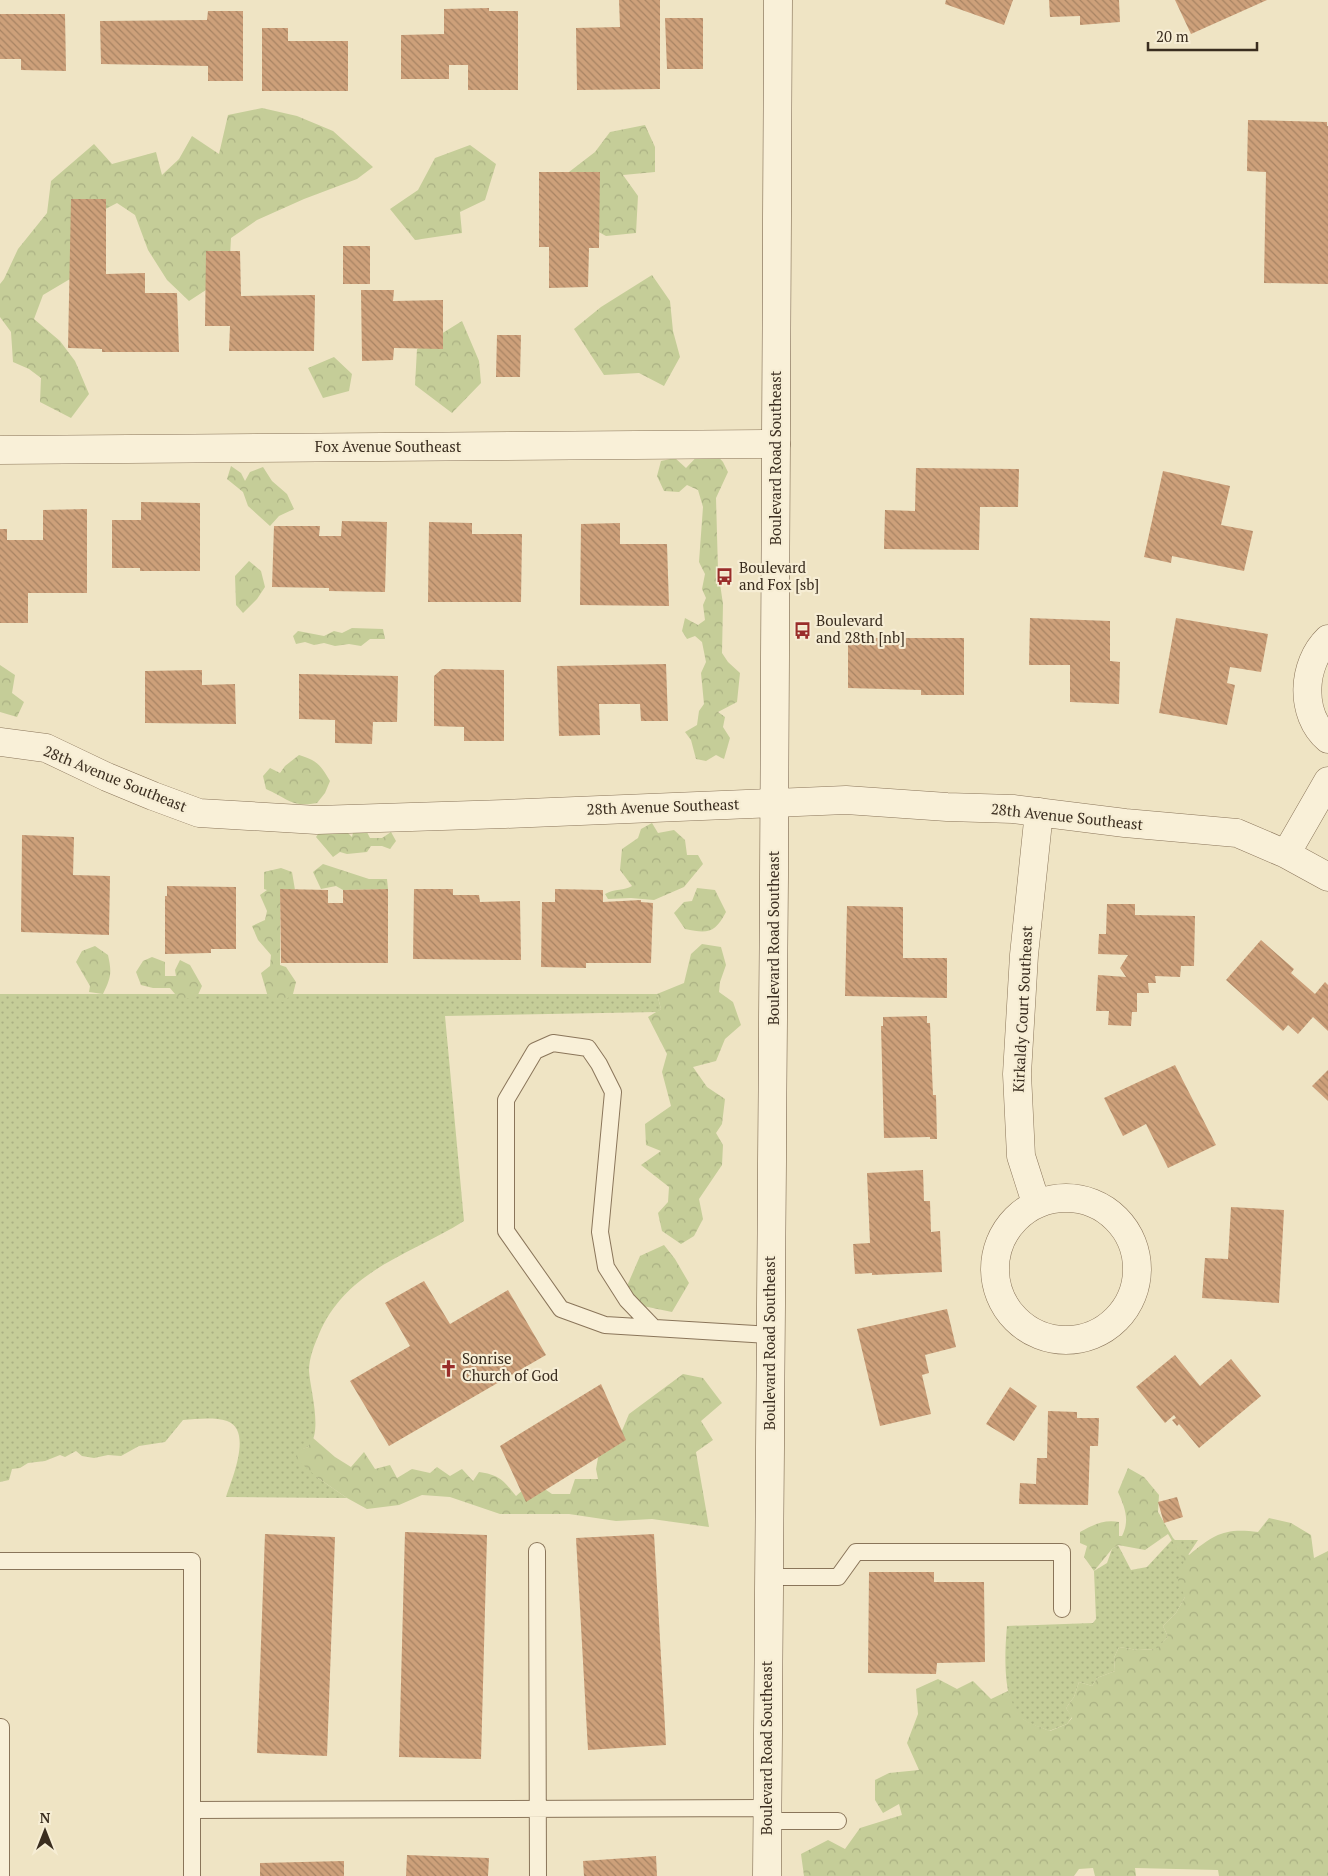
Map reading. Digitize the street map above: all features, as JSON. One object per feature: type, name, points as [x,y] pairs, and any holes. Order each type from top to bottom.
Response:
[{"type":"street","name":"Boulevard Road Southeast","points":[[766,1876],[778,0]]},
{"type":"street","name":"Fox Avenue Southeast","points":[[0,450],[776,444]]},
{"type":"street","points":[[1328,639],[1320,646],[1310,668],[1307,692],[1312,716],[1328,739]]},
{"type":"street","name":"28th Avenue Southeast","points":[[0,742],[46,748],[135,789],[199,813],[317,820],[846,800],[947,807],[1013,809],[1237,834],[1286,854],[1328,877]]},
{"type":"street","points":[[1286,854],[1328,781]]},
{"type":"street","name":"Kirkaldy Court Southeast","points":[[1036,1203],[1021,1156],[1017,1074],[1024,955],[1039,812]]},
{"type":"street","points":[[1059,1197],[1084,1199],[1106,1209],[1124,1226],[1134,1248],[1138,1272],[1132,1295],[1120,1316],[1101,1332],[1079,1340],[1056,1340],[1041,1336],[1015,1319],[1001,1301],[994,1279],[995,1256],[1003,1234],[1017,1216],[1036,1203],[1059,1197]]},
{"type":"lane","points":[[654,1328],[627,1300],[606,1267],[600,1232],[613,1092],[599,1064],[588,1048],[553,1043],[535,1051],[506,1100],[506,1232],[561,1308],[605,1325],[654,1328],[770,1335]]},
{"type":"lane","points":[[537,1551],[538,1876]]},
{"type":"lane","points":[[769,1577],[838,1577],[856,1552],[1062,1552],[1062,1609]]},
{"type":"lane","points":[[0,1561],[192,1561],[192,1876]]},
{"type":"lane","points":[[1,1727],[1,1876]]},
{"type":"lane","points":[[192,1810],[538,1809],[767,1814],[838,1820]]},
{"type":"green space","points":[[262,108],[297,116],[333,131],[373,167],[357,179],[304,199],[257,220],[231,238],[229,275],[189,301],[167,280],[148,250],[135,215],[117,203],[94,215],[70,279],[43,295],[34,319],[60,341],[75,361],[89,394],[71,418],[40,402],[41,378],[29,369],[13,362],[11,332],[0,317],[0,284],[18,249],[47,213],[51,181],[94,144],[112,164],[156,152],[162,175],[179,159],[192,136],[219,154],[228,115]]},
{"type":"green space","points":[[645,125],[655,147],[655,172],[623,175],[638,196],[636,233],[606,236],[577,220],[576,193],[569,172],[595,152],[610,132]]},
{"type":"green space","points":[[470,145],[496,164],[485,200],[460,212],[462,233],[415,240],[390,209],[418,190],[435,158]]},
{"type":"green space","points":[[652,275],[670,301],[673,331],[680,357],[664,386],[639,373],[604,375],[574,329],[601,307]]},
{"type":"green space","points":[[462,321],[479,361],[481,383],[452,413],[415,385],[417,349]]},
{"type":"green space","points":[[334,357],[352,374],[349,391],[323,398],[308,368]]},
{"type":"green space","points":[[708,445],[723,462],[728,472],[716,498],[718,570],[723,604],[722,653],[728,662],[740,673],[737,702],[718,712],[725,717],[723,727],[730,738],[724,759],[716,755],[706,761],[696,759],[691,740],[685,732],[697,725],[699,711],[704,704],[701,673],[706,662],[702,642],[695,636],[687,639],[682,631],[685,618],[698,625],[705,620],[703,605],[706,598],[702,589],[705,574],[699,562],[703,507],[698,490],[687,485],[679,492],[664,491],[657,476],[661,461],[675,458],[686,468]]},
{"type":"green space","points":[[231,466],[241,473],[245,481],[250,472],[263,467],[272,481],[287,494],[294,509],[279,516],[270,526],[248,506],[243,492],[227,479]]},
{"type":"green space","points":[[249,561],[261,571],[265,587],[257,599],[243,613],[236,605],[235,576]]},
{"type":"green space","points":[[352,628],[383,629],[385,639],[370,639],[361,646],[349,644],[335,646],[324,643],[314,645],[305,642],[296,644],[293,636],[298,631],[324,636],[334,631],[342,633]]},
{"type":"green space","points":[[0,665],[15,675],[12,693],[24,702],[17,717],[0,712]]},
{"type":"green space","points":[[299,755],[318,764],[330,781],[325,793],[317,803],[295,803],[266,789],[263,776],[270,768],[280,773],[285,766]]},
{"type":"green space","points":[[652,823],[658,833],[674,830],[685,840],[687,855],[698,855],[703,864],[684,887],[654,900],[608,899],[605,894],[632,886],[620,870],[622,849],[638,838],[641,829]]},
{"type":"green space","points":[[323,827],[346,831],[352,837],[354,828],[365,828],[370,838],[382,838],[391,832],[396,841],[390,849],[382,846],[371,846],[367,852],[347,854],[340,852],[333,857],[316,837]]},
{"type":"green space","points":[[323,864],[369,879],[387,879],[388,889],[343,890],[336,886],[321,889],[313,872]]},
{"type":"green space","points":[[281,868],[292,872],[295,890],[280,890],[280,965],[286,967],[296,982],[293,994],[283,1002],[268,997],[261,973],[270,966],[271,955],[258,940],[252,926],[265,920],[267,911],[260,895],[267,890],[264,889],[264,872]]},
{"type":"green space","points":[[697,888],[715,890],[726,912],[718,924],[710,930],[685,929],[674,913],[684,902],[692,901]]},
{"type":"green space","points":[[702,944],[721,947],[726,965],[720,982],[719,992],[733,1002],[741,1025],[725,1039],[716,1061],[693,1067],[707,1087],[725,1099],[722,1124],[716,1133],[723,1145],[722,1165],[699,1199],[703,1219],[694,1236],[681,1244],[662,1231],[658,1213],[668,1202],[669,1187],[641,1165],[661,1151],[646,1145],[645,1124],[671,1106],[662,1072],[667,1054],[648,1017],[661,1009],[657,994],[684,983],[691,954]]},
{"type":"green space","points":[[95,946],[108,955],[109,961],[110,975],[103,994],[89,992],[90,986],[76,962],[82,951]]},
{"type":"green space","points":[[152,957],[165,962],[165,976],[176,976],[175,970],[180,960],[190,965],[202,986],[197,997],[190,994],[190,998],[180,1000],[170,988],[153,988],[141,985],[136,972],[143,961]]},
{"type":"green space","points":[[0,994],[657,994],[661,1009],[657,1012],[445,1016],[464,1221],[382,1266],[346,1294],[331,1312],[319,1334],[310,1361],[309,1371],[315,1410],[315,1430],[309,1446],[299,1451],[318,1478],[347,1498],[226,1497],[236,1467],[240,1444],[239,1434],[235,1426],[227,1421],[217,1419],[183,1420],[165,1442],[139,1446],[121,1456],[108,1455],[94,1458],[82,1456],[76,1451],[65,1457],[60,1455],[45,1461],[28,1463],[20,1468],[12,1469],[9,1480],[0,1482]]},
{"type":"green space","points":[[664,1245],[689,1283],[672,1312],[643,1306],[627,1286],[640,1256]]},
{"type":"green space","points":[[683,1374],[703,1378],[722,1403],[701,1421],[713,1440],[696,1452],[709,1527],[652,1519],[616,1521],[569,1514],[500,1514],[450,1497],[422,1495],[399,1505],[367,1509],[318,1478],[295,1458],[299,1450],[308,1447],[313,1438],[335,1457],[351,1467],[364,1452],[375,1469],[390,1465],[397,1478],[412,1469],[430,1473],[437,1467],[450,1476],[462,1469],[473,1481],[479,1472],[497,1477],[516,1496],[533,1481],[552,1494],[570,1494],[575,1479],[598,1479],[596,1469],[601,1441],[619,1438],[629,1414]]},
{"type":"green space","points":[[1128,1468],[1144,1477],[1159,1495],[1158,1512],[1173,1538],[1189,1555],[1220,1534],[1237,1531],[1258,1532],[1269,1518],[1291,1523],[1311,1535],[1314,1558],[1328,1551],[1328,1876],[1219,1876],[1218,1870],[1135,1868],[1136,1876],[1095,1876],[1093,1868],[1079,1869],[1074,1876],[804,1876],[801,1854],[828,1840],[845,1849],[860,1828],[902,1815],[899,1804],[883,1813],[875,1800],[875,1780],[889,1773],[919,1770],[907,1743],[918,1714],[916,1689],[938,1679],[957,1689],[973,1681],[991,1699],[1008,1691],[1015,1709],[1022,1718],[1050,1731],[1067,1724],[1072,1718],[1066,1708],[1074,1697],[1079,1682],[1092,1686],[1097,1678],[1115,1671],[1114,1658],[1119,1647],[1138,1650],[1156,1649],[1168,1637],[1163,1626],[1176,1613],[1185,1597],[1178,1580],[1184,1561],[1168,1534],[1145,1550],[1118,1545],[1112,1549],[1094,1571],[1084,1557],[1087,1546],[1080,1543],[1080,1532],[1103,1522],[1119,1522],[1119,1536],[1122,1536],[1126,1525],[1126,1514],[1118,1492]]},
{"type":"green space","points":[[1172,1540],[1198,1540],[1184,1561],[1185,1597],[1176,1613],[1163,1626],[1168,1637],[1157,1649],[1138,1650],[1119,1647],[1114,1658],[1115,1671],[1097,1678],[1092,1686],[1079,1682],[1074,1697],[1066,1708],[1072,1717],[1067,1724],[1049,1731],[1024,1720],[1011,1703],[1008,1690],[1005,1662],[1007,1626],[1093,1623],[1096,1619],[1094,1571],[1107,1563],[1112,1549],[1118,1545],[1131,1570],[1147,1567]]},
{"type":"building","points":[[619,0],[660,0],[660,89],[577,90],[576,28],[620,27]]},
{"type":"building","points":[[946,0],[1013,0],[1004,25],[945,4]]},
{"type":"building","points":[[1049,0],[1119,0],[1120,22],[1080,25],[1080,16],[1050,17]]},
{"type":"building","points":[[1175,0],[1267,0],[1191,34]]},
{"type":"building","points":[[489,8],[489,11],[518,11],[518,90],[468,90],[468,65],[449,65],[449,79],[401,79],[401,35],[444,34],[444,9]]},
{"type":"building","points":[[208,11],[243,11],[243,81],[208,81],[208,66],[101,64],[100,21],[207,20]]},
{"type":"building","points":[[0,14],[65,14],[66,71],[21,70],[21,59],[0,59]]},
{"type":"building","points":[[665,18],[703,18],[703,69],[667,69]]},
{"type":"building","points":[[262,28],[288,28],[288,41],[348,41],[348,91],[262,91]]},
{"type":"building","points":[[1248,120],[1327,122],[1328,284],[1264,283],[1266,172],[1247,171]]},
{"type":"building","points":[[539,172],[600,172],[599,248],[589,248],[588,287],[549,288],[549,247],[539,247]]},
{"type":"building","points":[[71,199],[106,199],[106,274],[145,273],[145,293],[177,293],[179,352],[102,352],[102,349],[68,348]]},
{"type":"building","points":[[343,246],[370,246],[370,284],[343,284]]},
{"type":"building","points":[[206,251],[240,251],[241,296],[315,295],[314,351],[229,351],[230,326],[205,326]]},
{"type":"building","points":[[361,290],[394,290],[393,301],[443,300],[443,349],[394,348],[393,360],[362,361]]},
{"type":"building","points":[[497,335],[521,335],[520,377],[496,377]]},
{"type":"building","points":[[916,468],[1019,469],[1018,507],[980,507],[979,550],[884,549],[885,510],[915,511]]},
{"type":"building","points":[[1163,471],[1230,486],[1221,525],[1253,531],[1244,571],[1172,556],[1171,563],[1144,557]]},
{"type":"building","points":[[141,502],[200,503],[200,571],[140,571],[140,568],[112,568],[112,520],[141,520]]},
{"type":"building","points":[[87,509],[87,593],[28,593],[28,623],[0,623],[0,529],[7,529],[7,540],[43,540],[43,510]]},
{"type":"building","points":[[342,521],[387,522],[385,592],[329,591],[329,588],[272,587],[274,526],[320,526],[319,536],[341,536]]},
{"type":"building","points":[[429,522],[472,523],[472,534],[522,534],[521,602],[428,602]]},
{"type":"building","points":[[620,523],[620,544],[667,544],[669,606],[580,605],[581,524]]},
{"type":"building","points":[[1030,618],[1110,621],[1110,661],[1120,662],[1119,704],[1070,702],[1070,665],[1029,665]]},
{"type":"building","points":[[1176,618],[1268,634],[1261,672],[1230,667],[1227,683],[1235,685],[1227,725],[1159,713]]},
{"type":"building","points":[[848,638],[964,638],[964,695],[921,695],[921,690],[848,688]]},
{"type":"building","points":[[666,664],[668,721],[641,721],[640,704],[599,704],[600,735],[559,736],[557,666]]},
{"type":"building","points":[[442,669],[504,670],[504,741],[464,741],[464,727],[434,726],[434,676]]},
{"type":"building","points":[[202,670],[202,685],[235,684],[236,724],[145,723],[145,671]]},
{"type":"building","points":[[299,674],[398,676],[397,722],[373,722],[372,744],[335,743],[335,720],[299,719]]},
{"type":"building","points":[[22,835],[74,837],[73,875],[110,876],[109,935],[21,932]]},
{"type":"building","points":[[167,886],[236,887],[236,949],[211,949],[211,953],[165,954],[165,896],[167,896]]},
{"type":"building","points":[[280,889],[328,890],[328,903],[343,903],[343,890],[388,889],[388,963],[281,963]]},
{"type":"building","points":[[414,889],[453,889],[453,895],[479,895],[480,902],[520,901],[521,960],[413,959]]},
{"type":"building","points":[[555,889],[603,890],[603,902],[641,900],[641,902],[653,903],[651,963],[586,963],[586,968],[541,967],[542,902],[555,902]]},
{"type":"building","points":[[1107,904],[1135,904],[1135,915],[1195,916],[1194,966],[1181,966],[1180,977],[1155,976],[1156,983],[1148,983],[1149,993],[1137,993],[1137,1012],[1132,1012],[1131,1026],[1108,1025],[1109,1011],[1096,1011],[1098,975],[1126,977],[1120,968],[1128,955],[1098,954],[1099,934],[1106,934]]},
{"type":"building","points":[[847,906],[903,907],[903,958],[947,958],[947,998],[845,996]]},
{"type":"building","points":[[1261,940],[1294,969],[1291,973],[1315,994],[1325,982],[1328,985],[1328,1031],[1313,1017],[1298,1034],[1288,1025],[1283,1031],[1226,980]]},
{"type":"building","points":[[927,1016],[927,1023],[930,1023],[933,1095],[936,1095],[937,1139],[930,1139],[930,1137],[884,1138],[881,1026],[883,1026],[883,1017]]},
{"type":"building","points":[[1175,1065],[1216,1145],[1168,1168],[1146,1124],[1123,1136],[1104,1098]]},
{"type":"building","points":[[1328,1070],[1328,1101],[1312,1086]]},
{"type":"building","points":[[923,1170],[924,1201],[930,1201],[931,1232],[940,1231],[942,1272],[855,1274],[853,1244],[870,1243],[867,1173]]},
{"type":"building","points":[[1231,1207],[1284,1210],[1279,1303],[1202,1298],[1205,1258],[1228,1259]]},
{"type":"building","name":"Sonrise Church of God","points":[[424,1281],[450,1324],[508,1290],[546,1355],[389,1446],[350,1381],[410,1346],[385,1303]]},
{"type":"building","points":[[947,1309],[956,1347],[925,1355],[929,1373],[922,1375],[931,1414],[880,1426],[857,1329]]},
{"type":"building","points":[[1175,1355],[1200,1386],[1231,1359],[1261,1396],[1199,1448],[1179,1424],[1177,1426],[1172,1420],[1176,1418],[1174,1415],[1165,1423],[1136,1387]]},
{"type":"building","points":[[601,1384],[626,1440],[526,1502],[500,1446]]},
{"type":"building","points":[[1010,1387],[1037,1406],[1014,1441],[986,1424]]},
{"type":"building","points":[[1048,1411],[1077,1412],[1077,1418],[1099,1418],[1098,1446],[1090,1446],[1088,1505],[1019,1504],[1020,1483],[1036,1484],[1037,1458],[1047,1458]]},
{"type":"building","points":[[1177,1497],[1183,1517],[1164,1523],[1158,1502]]},
{"type":"building","points":[[405,1532],[487,1535],[481,1759],[399,1757]]},
{"type":"building","points":[[265,1534],[335,1537],[327,1756],[257,1753]]},
{"type":"building","points":[[654,1534],[666,1745],[588,1750],[576,1538]]},
{"type":"building","points":[[869,1572],[934,1572],[934,1582],[984,1582],[985,1662],[937,1663],[936,1674],[868,1673]]},
{"type":"building","points":[[407,1855],[489,1858],[488,1876],[406,1876]]},
{"type":"building","points":[[656,1856],[657,1876],[584,1876],[583,1861]]},
{"type":"building","points":[[344,1861],[344,1876],[260,1876],[260,1863]]},
{"type":"place","name":"Boulevard and Fox [sb]","points":[[725,577]]},
{"type":"place","name":"Boulevard and 28th [nb]","points":[[802,630]]},
{"type":"place","name":"Sonrise Church of God","points":[[448,1368]]}]
